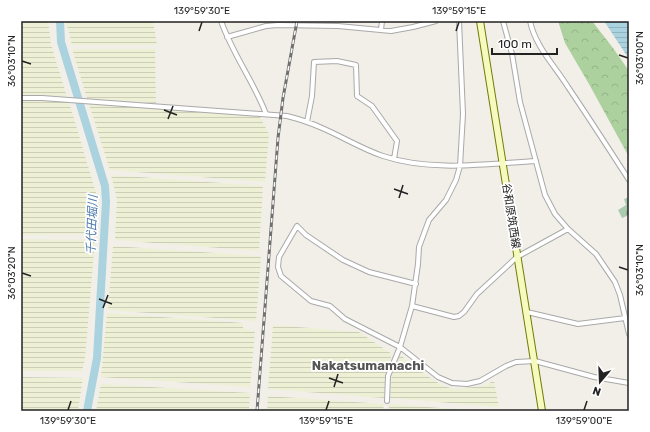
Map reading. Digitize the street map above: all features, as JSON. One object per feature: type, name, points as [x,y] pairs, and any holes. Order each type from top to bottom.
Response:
[{"type":"main road","name":"谷和原筑西線","points":[[480,21],[542,411]]},
{"type":"street","points":[[221,21],[226,37],[238,61],[260,98],[266,114]]},
{"type":"street","points":[[381,30],[382,21]]},
{"type":"street","points":[[226,37],[266,26],[278,25],[338,26],[392,31],[436,21]]},
{"type":"street","points":[[387,401],[388,376],[400,347],[412,306],[416,284],[419,247],[429,220],[446,200],[456,180],[460,166],[463,114],[459,21]]},
{"type":"street","points":[[504,21],[512,54],[520,102],[545,195],[554,214],[568,229],[596,254],[615,282],[620,295],[629,334]]},
{"type":"street","points":[[530,21],[540,47],[569,88],[629,180]]},
{"type":"street","points":[[307,122],[312,96],[314,62],[337,61],[356,65],[357,96],[372,106],[397,141],[394,159]]},
{"type":"street","points":[[21,98],[42,98],[287,116],[323,128],[347,141],[381,156],[414,163],[460,166],[536,161]]},
{"type":"street","points":[[416,284],[369,272],[343,260],[297,226],[279,257],[278,267],[281,276],[311,301],[330,306],[345,319],[400,347],[438,377],[452,383],[467,384],[480,381],[516,362],[535,361],[594,377],[629,383]]},
{"type":"street","points":[[412,306],[454,317],[459,316],[464,312],[477,294],[517,257],[568,229]]},
{"type":"street","points":[[527,312],[578,324],[625,318]]},
{"type":"green space","points":[[21,21],[48,21],[51,44],[67,97],[21,95]]},
{"type":"green space","points":[[66,21],[153,21],[157,45],[72,45]]},
{"type":"green space","points":[[558,21],[592,21],[629,71],[629,157],[565,43]]},
{"type":"green space","points":[[72,49],[155,49],[156,103],[87,98]]},
{"type":"green space","points":[[45,100],[69,102],[97,196],[96,234],[21,235],[21,101]]},
{"type":"green space","points":[[89,104],[260,117],[269,134],[265,182],[110,170]]},
{"type":"green space","points":[[111,175],[263,186],[259,251],[115,240],[117,199]]},
{"type":"green space","points":[[627,198],[629,200],[629,215],[622,218],[618,210],[626,205],[624,199]]},
{"type":"green space","points":[[21,239],[95,240],[85,359],[82,371],[21,371]]},
{"type":"green space","points":[[113,246],[259,256],[261,258],[256,321],[108,310]]},
{"type":"green space","points":[[107,313],[243,323],[243,328],[255,332],[250,387],[101,377]]},
{"type":"green space","points":[[273,325],[359,332],[392,354],[386,371],[384,398],[268,389]]},
{"type":"green space","points":[[400,355],[443,386],[455,389],[482,386],[494,381],[499,407],[390,398],[392,372]]},
{"type":"green space","points":[[21,377],[83,378],[78,411],[21,411]]},
{"type":"green space","points":[[101,384],[250,393],[249,411],[96,411]]},
{"type":"green space","points":[[268,396],[384,404],[383,411],[267,411]]},
{"type":"green space","points":[[389,404],[480,411],[388,411]]},
{"type":"water","points":[[604,21],[629,21],[629,59]]},
{"type":"waterway","name":"千代田堀川","points":[[60,21],[61,42],[105,186],[106,202],[97,358],[87,411]]},
{"type":"railway","points":[[257,411],[278,138],[283,98],[297,21]]},
{"type":"district","name":"Nakatsumamachi","points":[[368,365]]}]
